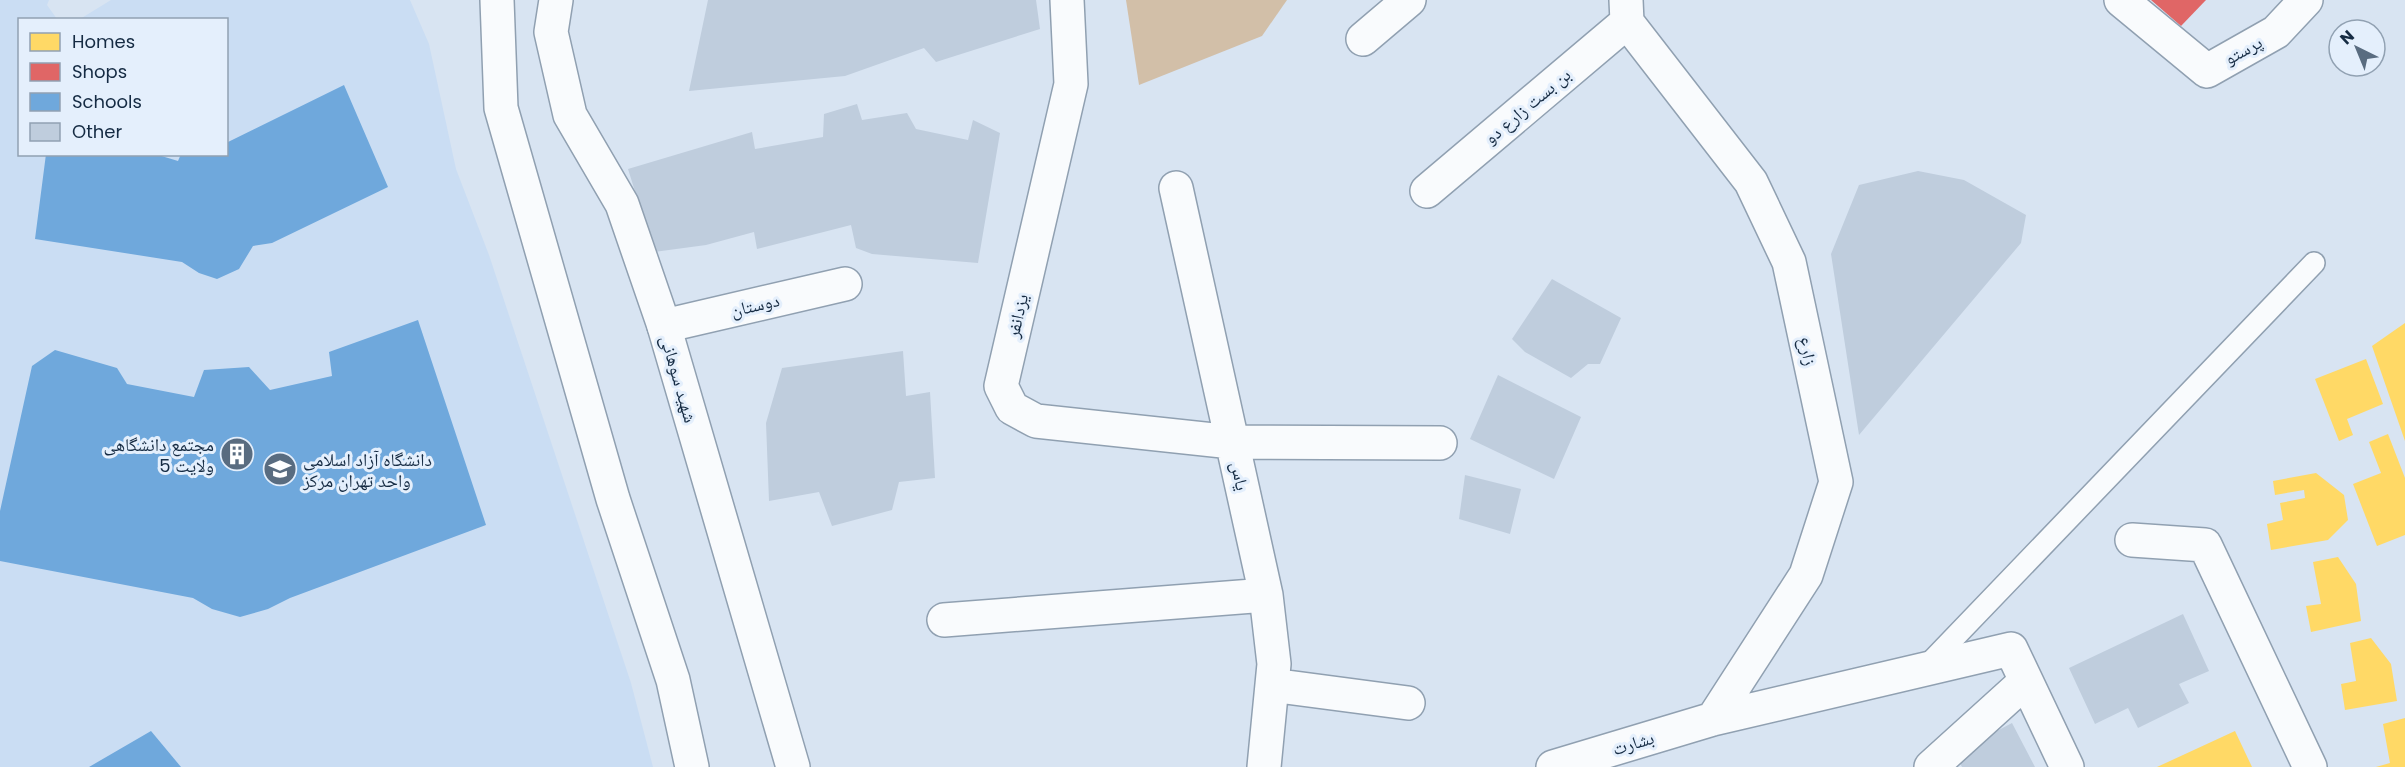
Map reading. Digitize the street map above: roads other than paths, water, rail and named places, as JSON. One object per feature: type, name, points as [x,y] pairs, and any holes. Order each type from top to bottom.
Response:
[{"type":"street","points":[[497,0],[501,108],[613,499],[673,680],[692,767]]},
{"type":"street","name":"شهید سوهانی","points":[[556,0],[551,32],[570,115],[622,204],[664,326],[793,767]]},
{"type":"street","name":"یزدانفر","points":[[1067,0],[1071,84],[1001,386],[1012,408],[1036,422],[1232,442],[1440,443]]},
{"type":"street","points":[[1363,39],[1409,0]]},
{"type":"street","name":"پرستو","points":[[2121,0],[2207,70],[2276,32],[2306,0]]},
{"type":"street","name":"بن بست زارع دو","points":[[1426,191],[1627,11]]},
{"type":"street","name":"زارع","points":[[1627,11],[1751,182],[1789,262],[1836,482],[1806,575],[1713,719]]},
{"type":"street","name":"یاس","points":[[1176,188],[1266,595],[1274,664],[1264,767]]},
{"type":"street","name":"دوستان","points":[[664,326],[845,284]]},
{"type":"street","points":[[2132,540],[2205,545],[2310,767]]},
{"type":"street","points":[[944,620],[1266,595]]},
{"type":"street","name":"بشارت","points":[[1553,767],[1713,719],[2011,650],[2026,681]]},
{"type":"street","points":[[1931,767],[2026,681],[2067,767]]},
{"type":"street","points":[[1272,685],[1408,703]]},
{"type":"lane","points":[[1921,671],[2314,263]]},
{"type":"place","name":"مجتمع دانشگاهی ولایت 5","points":[[237,454]]},
{"type":"place","name":"دانشگاه آزاد اسلامی واحد تهران مرکز","points":[[280,469]]}]
